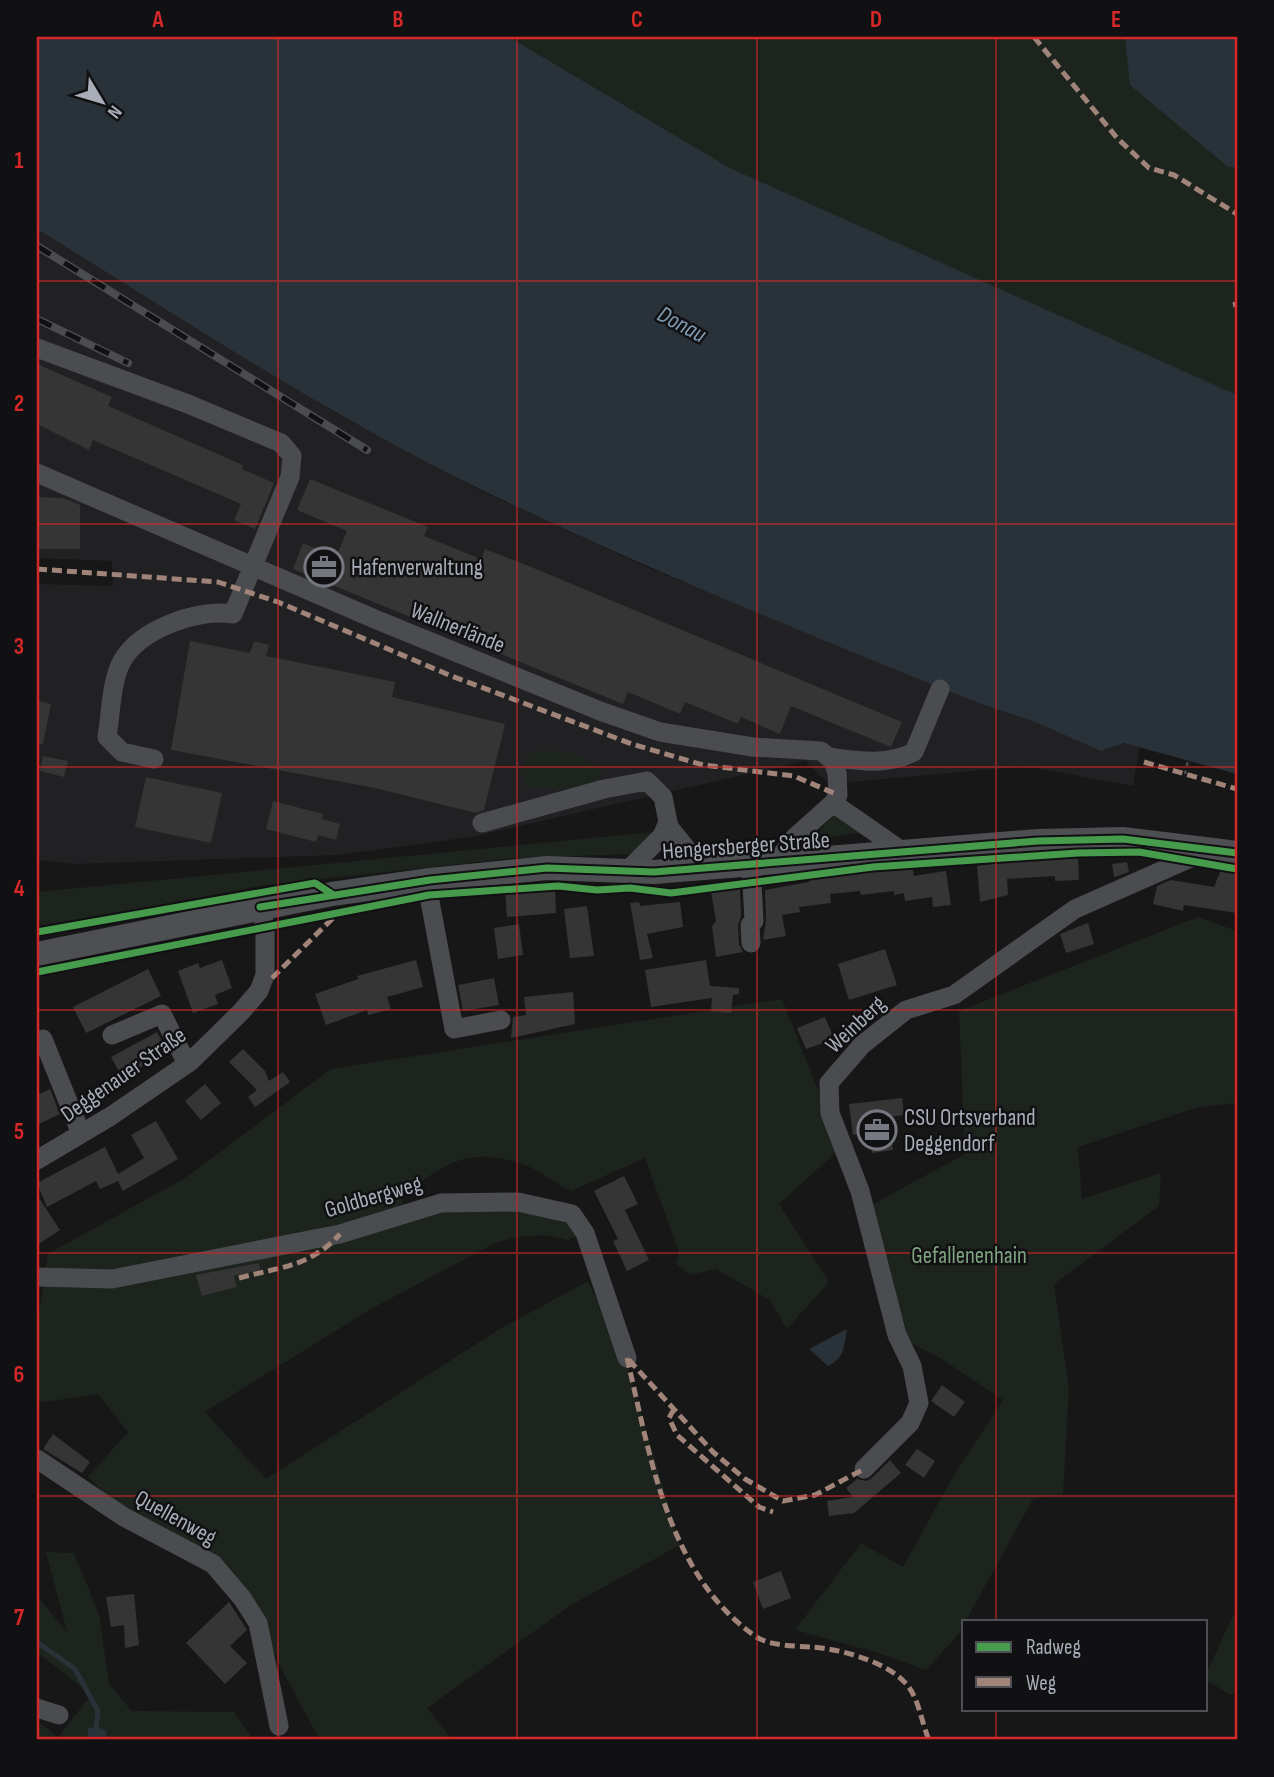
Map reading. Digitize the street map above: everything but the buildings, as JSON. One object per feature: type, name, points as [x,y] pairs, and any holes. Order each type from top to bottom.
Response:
[{"type":"main road","name":"Hengersberger Straße","points":[[37,954],[260,907],[426,880],[547,868],[627,871],[698,869],[1038,841],[1123,839],[1237,853]]},
{"type":"street","points":[[37,348],[188,404],[281,443],[292,456],[290,477],[233,614],[198,613],[150,633],[122,661],[107,737],[122,752],[154,759]]},
{"type":"street","name":"Wallnerlände","points":[[37,473],[600,711],[660,732],[753,747],[808,748],[821,751],[829,757],[874,763],[900,759],[914,752],[940,689]]},
{"type":"street","points":[[751,943],[750,925],[754,921],[763,864],[834,803],[838,795],[837,773],[829,757]]},
{"type":"street","points":[[482,823],[604,789],[647,782],[663,797],[668,822],[698,869]]},
{"type":"street","points":[[834,803],[902,851]]},
{"type":"street","points":[[627,871],[662,836],[668,822]]},
{"type":"street","name":"Weinberg","points":[[864,1469],[910,1423],[919,1403],[912,1366],[897,1335],[860,1191],[830,1113],[829,1083],[862,1045],[906,1010],[954,995],[1075,909],[1212,849]]},
{"type":"street","points":[[426,880],[454,1029],[501,1020]]},
{"type":"street","name":"Deggenauer Straße","points":[[37,1160],[187,1064],[259,991],[265,975],[265,926],[260,907]]},
{"type":"street","points":[[112,1035],[162,1014],[187,1064]]},
{"type":"street","points":[[43,1039],[81,1134]]},
{"type":"street","name":"Goldbergweg","points":[[37,1276],[111,1279],[340,1234],[441,1203],[518,1202],[572,1214],[585,1233],[627,1358]]},
{"type":"street","name":"Quellenweg","points":[[37,1459],[124,1517],[213,1564],[242,1598],[258,1623],[279,1726]]},
{"type":"street","points":[[37,1708],[59,1715]]},
{"type":"path","points":[[1185,774],[1188,760]]},
{"type":"shaded area","points":[[37,229],[341,416],[480,490],[640,564],[981,704],[1033,720],[1101,751],[1124,743],[1140,746],[1133,786],[1025,766],[829,784],[805,761],[471,837],[338,855],[74,864],[37,860],[37,584],[113,586],[112,561],[37,558]]},
{"type":"green space","points":[[509,37],[1237,37],[1237,395],[730,168]]},
{"type":"green space","points":[[540,750],[576,754],[601,771],[600,779],[573,790],[527,788],[521,771],[527,757]]},
{"type":"green space","points":[[835,813],[859,833],[811,840]]},
{"type":"green space","points":[[654,832],[646,843],[630,854],[515,858],[265,885],[37,928],[37,892]]},
{"type":"green space","name":"Gefallenenhain","points":[[1198,917],[1237,931],[1237,1103],[1198,1107],[1078,1147],[1082,1199],[1161,1173],[1159,1206],[1054,1284],[1069,1389],[1063,1494],[1033,1499],[966,1620],[962,1620],[958,1635],[926,1670],[878,1653],[795,1630],[861,1543],[903,1567],[954,1475],[1003,1400],[937,1356],[897,1336],[864,1209],[965,1154],[959,1011]]},
{"type":"green space","points":[[782,999],[841,1148],[779,1204],[829,1282],[787,1329],[770,1300],[716,1269],[689,1275],[676,1264],[679,1252],[645,1158],[571,1191],[519,1163],[501,1158],[469,1158],[442,1168],[402,1197],[405,1215],[441,1205],[571,1215],[583,1233],[568,1240],[545,1235],[518,1237],[495,1243],[371,1309],[205,1412],[266,1479],[498,1330],[588,1281],[625,1358],[680,1545],[571,1605],[427,1708],[453,1740],[320,1740],[284,1674],[249,1598],[123,1510],[88,1477],[128,1432],[98,1394],[37,1403],[37,1327],[48,1254],[185,1178],[331,1069]]},
{"type":"green space","points":[[46,1552],[74,1553],[99,1614],[109,1684],[132,1711],[234,1712],[254,1740],[37,1740],[37,1721],[58,1737],[91,1695],[37,1652],[37,1596],[67,1632]]},
{"type":"green space","points":[[1237,1607],[1237,1692],[1231,1695],[1208,1681],[1208,1670]]},
{"type":"water","name":"Donau","points":[[37,37],[509,37],[730,168],[1237,395],[1237,774],[1124,743],[1101,751],[667,574],[543,519],[424,461],[201,331],[37,229]]},
{"type":"water","points":[[1125,37],[1237,37],[1237,168],[1227,166],[1130,85]]},
{"type":"water","points":[[847,1329],[841,1355],[834,1363],[828,1366],[809,1349]]},
{"type":"water","points":[[96,1726],[106,1731],[107,1740],[88,1740],[88,1729]]},
{"type":"waterway","points":[[37,1642],[75,1669],[98,1711],[95,1736],[98,1740]]},
{"type":"railway","points":[[37,246],[367,450]]},
{"type":"railway","points":[[37,319],[128,363]]},
{"type":"marked path","points":[[1034,37],[1117,138],[1149,168],[1174,175],[1237,214]]},
{"type":"marked path","points":[[1233,305],[1237,304]]},
{"type":"marked path","points":[[37,569],[218,582],[278,602],[449,675],[632,744],[703,765],[794,776],[838,795]]},
{"type":"marked path","points":[[1144,762],[1237,789]]},
{"type":"marked path","points":[[272,978],[337,914]]},
{"type":"marked path","points":[[239,1278],[306,1260],[340,1234]]},
{"type":"marked path","points":[[627,1358],[654,1472],[682,1546],[701,1580],[725,1610],[755,1636],[767,1642],[837,1651],[864,1658],[889,1670],[912,1692],[929,1740]]},
{"type":"marked path","points":[[629,1360],[713,1452],[745,1479],[783,1501],[815,1495],[864,1469]]},
{"type":"marked path","points":[[674,1409],[669,1418],[677,1435],[759,1507],[773,1512]]},
{"type":"cycle path","points":[[260,907],[430,880],[547,868],[654,872],[1038,841],[1123,839],[1237,853]]},
{"type":"cycle path","points":[[37,972],[429,895],[558,886],[597,890],[630,888],[671,893],[873,867],[1078,853],[1139,852],[1237,869]]},
{"type":"cycle path","points":[[37,932],[315,883],[332,894]]},
{"type":"place","name":"Hafenverwaltung","points":[[324,567]]},
{"type":"place","name":"CSU Ortsverband Deggendorf","points":[[877,1130]]}]
